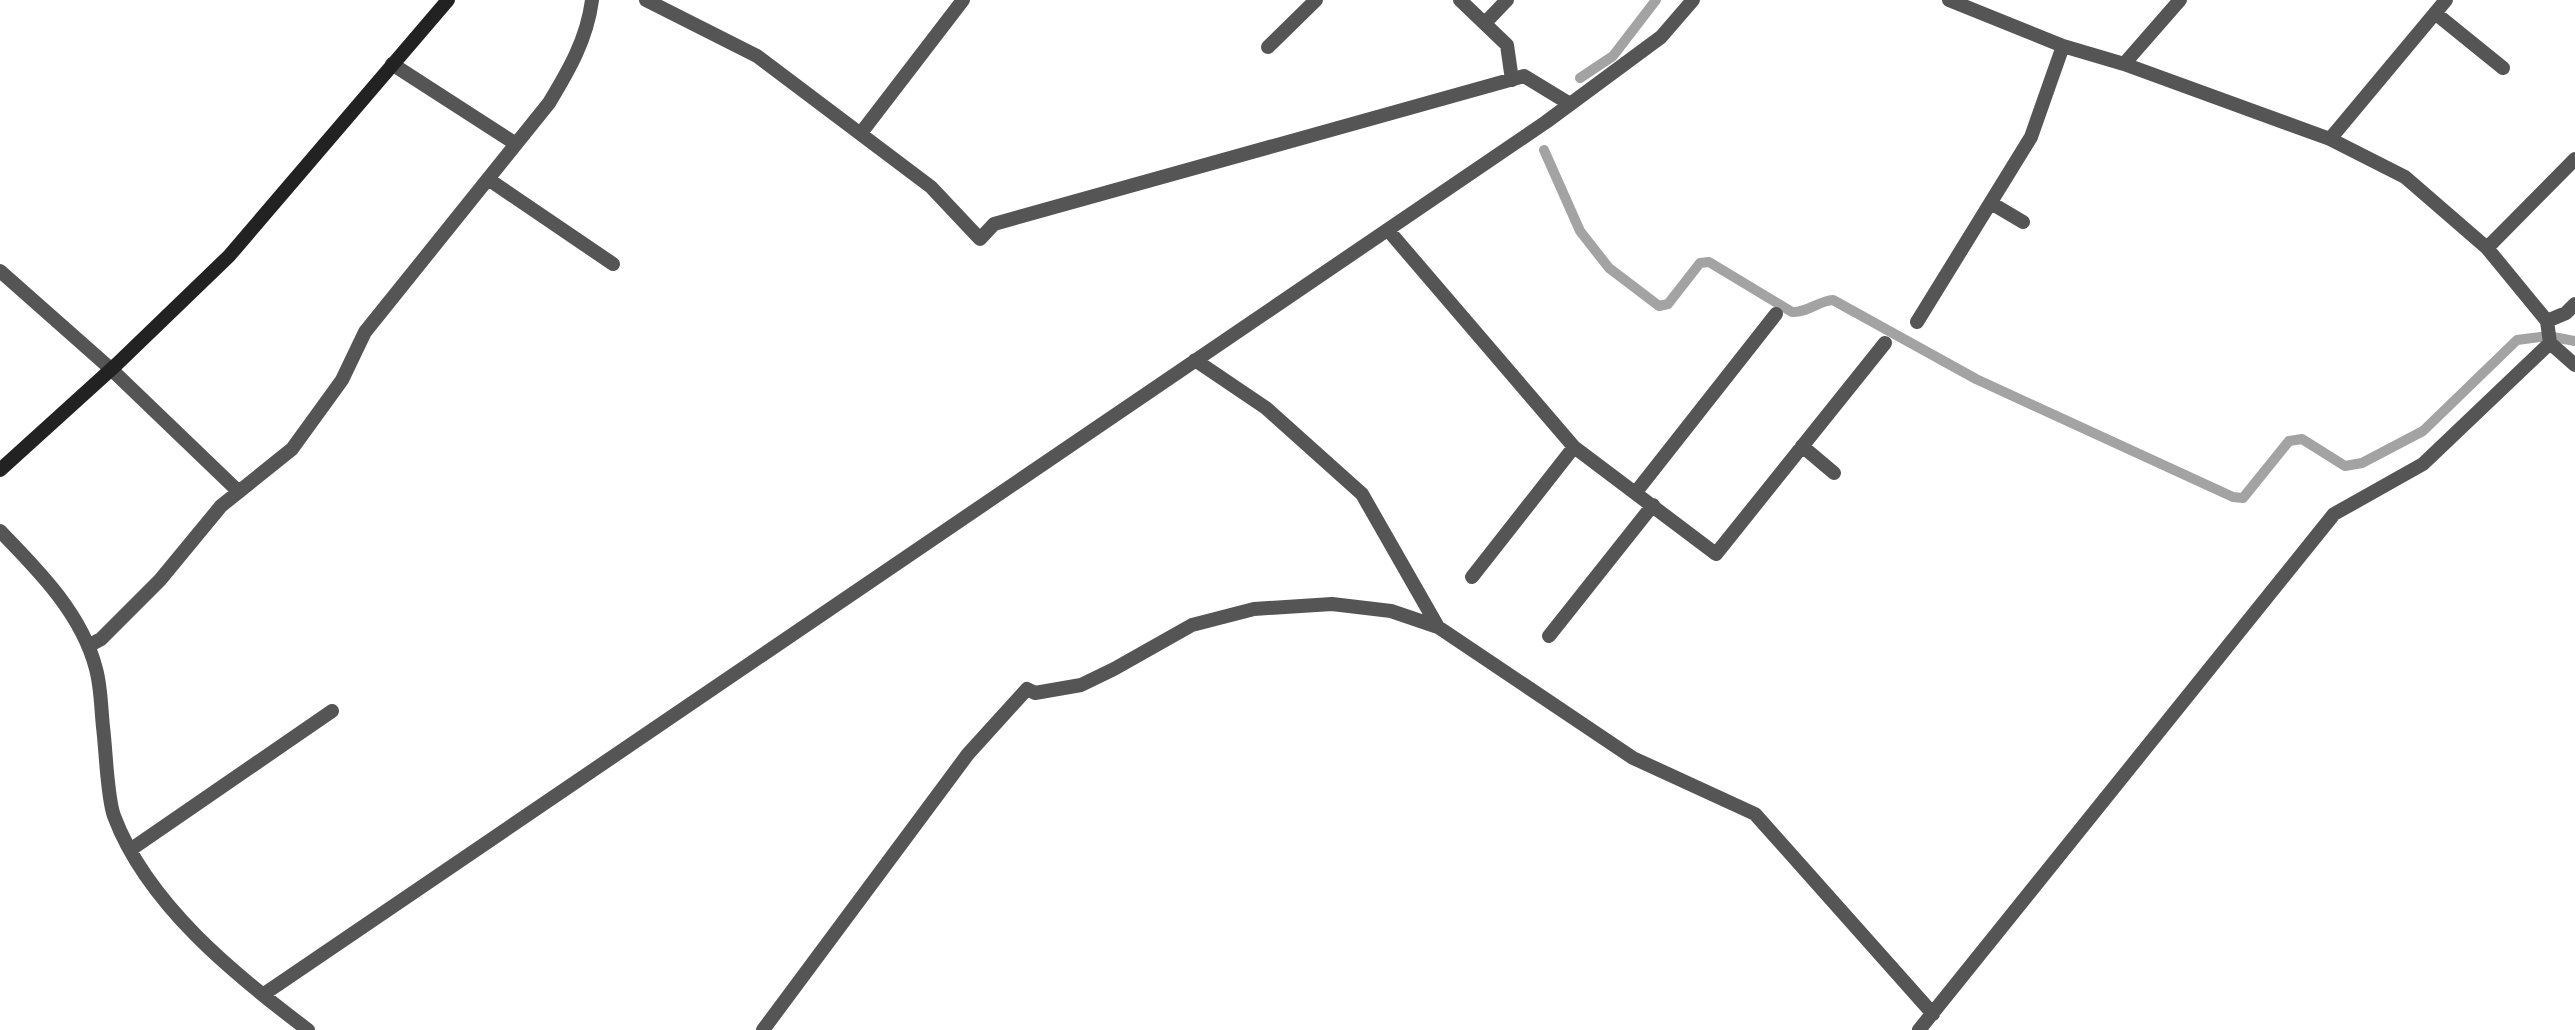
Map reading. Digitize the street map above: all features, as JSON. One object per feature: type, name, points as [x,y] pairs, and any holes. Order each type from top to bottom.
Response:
[{"type":"street","points":[[0,470],[112,370],[229,256],[447,0]]},
{"type":"street","points":[[88,646],[101,639],[160,580],[221,506],[292,449],[342,380],[365,332],[549,103],[573,63],[589,24],[592,0]]},
{"type":"street","points":[[646,0],[757,56],[931,187],[980,239],[994,224],[1524,76],[1570,104]]},
{"type":"street","points":[[861,133],[963,0]]},
{"type":"street","points":[[1268,47],[1316,0]]},
{"type":"street","points":[[1460,0],[1507,45],[1511,80]]},
{"type":"street","points":[[1485,23],[1507,0]]},
{"type":"street","points":[[264,995],[1570,104],[1661,37],[1693,0]]},
{"type":"street","points":[[1950,0],[2063,46],[2124,64],[2330,139],[2405,177],[2487,248],[2547,321],[2550,343],[2575,365]]},
{"type":"street","points":[[2124,64],[2180,0]]},
{"type":"street","points":[[2330,139],[2446,0]]},
{"type":"street","points":[[2435,13],[2503,68]]},
{"type":"street","points":[[1917,322],[2031,136],[2063,46]]},
{"type":"street","points":[[393,64],[516,144]]},
{"type":"street","points":[[2487,248],[2575,159]]},
{"type":"street","points":[[488,179],[613,264]]},
{"type":"street","points":[[1991,203],[2023,222]]},
{"type":"street","points":[[1388,230],[1574,447],[1716,554],[1885,343]]},
{"type":"street","points":[[0,271],[112,370],[239,492]]},
{"type":"street","points":[[2547,321],[2566,313],[2575,304]]},
{"type":"street","points":[[1636,492],[1776,314]]},
{"type":"street","points":[[1919,1030],[2334,514],[2423,464],[2550,343]]},
{"type":"street","points":[[1195,360],[1266,408],[1362,494],[1438,627]]},
{"type":"street","points":[[1802,446],[1834,473]]},
{"type":"street","points":[[1472,577],[1574,447]]},
{"type":"street","points":[[1549,636],[1653,505]]},
{"type":"street","points":[[0,531],[39,572],[83,633],[96,671],[113,814],[144,876],[181,919],[233,969],[308,1030]]},
{"type":"street","points":[[763,1030],[968,754],[1027,689],[1035,693],[1081,685],[1192,625],[1254,609],[1332,604],[1391,611],[1438,627],[1633,758],[1755,814],[1933,1014]]},
{"type":"street","points":[[130,850],[331,711]]},
{"type":"waterway","points":[[1580,78],[1613,56],[1656,0]]},
{"type":"waterway","points":[[1544,150],[1580,231],[1609,268],[1659,306],[1668,304],[1700,263],[1709,262],[1792,312],[1803,311],[1833,300],[1976,379],[2233,497],[2243,498],[2289,441],[2302,439],[2345,466],[2362,463],[2423,431],[2517,340],[2548,336],[2575,341]]}]
